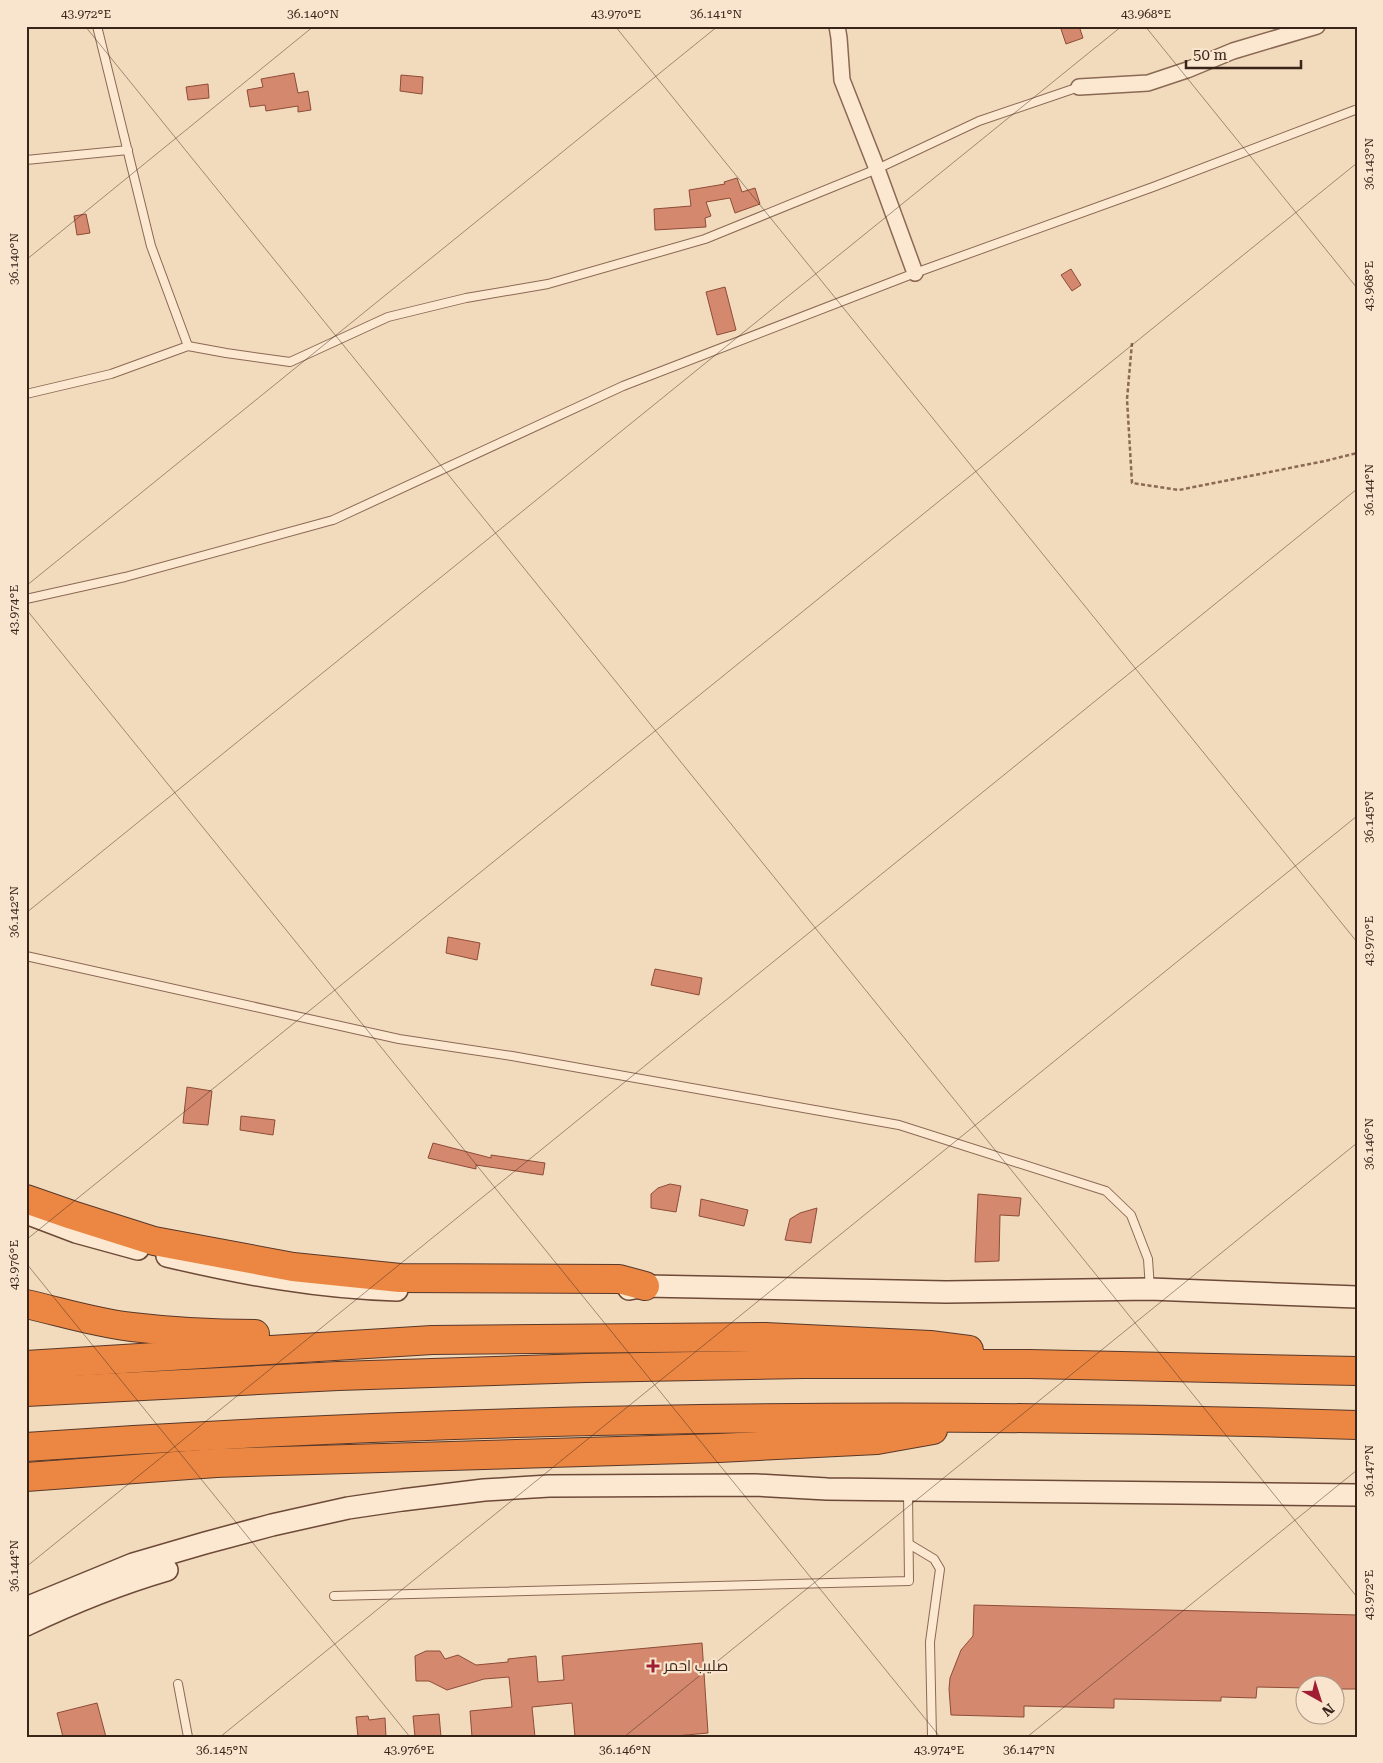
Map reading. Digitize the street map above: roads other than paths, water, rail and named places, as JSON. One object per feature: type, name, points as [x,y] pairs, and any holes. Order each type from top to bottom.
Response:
[{"type":"highway","points":[[26,1199],[154,1241],[293,1267],[400,1278],[619,1279],[645,1286]]},
{"type":"highway","points":[[26,1304],[114,1324],[179,1332],[432,1340],[775,1338],[930,1344],[979,1352],[1029,1364]]},
{"type":"highway","points":[[26,1365],[432,1340]]},
{"type":"highway","points":[[26,1392],[338,1376],[576,1368],[804,1364],[1029,1364],[1357,1371]]},
{"type":"highway","points":[[26,1447],[410,1426],[856,1417],[1215,1421],[1357,1425]]},
{"type":"highway","points":[[26,1477],[216,1463],[718,1448],[877,1440],[910,1435],[973,1418]]},
{"type":"street","points":[[837,26],[840,38],[842,80],[915,273]]},
{"type":"street","points":[[1079,86],[1148,83],[1187,70],[1233,51],[1317,26]]},
{"type":"street","points":[[26,1213],[76,1232],[148,1252],[211,1266],[347,1288],[444,1291],[618,1292],[645,1286],[946,1292],[1150,1289],[1357,1297]]},
{"type":"street","points":[[26,1608],[133,1564],[272,1525],[348,1508],[484,1490],[549,1486],[755,1485],[827,1489],[1357,1495]]},
{"type":"street","points":[[26,1625],[140,1578],[278,1539],[354,1522],[428,1510],[491,1503],[617,1497],[756,1494],[827,1489]]},
{"type":"lane","points":[[97,26],[150,246],[188,346]]},
{"type":"lane","points":[[26,394],[111,374],[188,346],[290,362],[388,318],[466,298],[548,284],[705,239],[877,169],[979,121],[1079,86]]},
{"type":"lane","points":[[26,599],[125,577],[333,520],[623,386],[915,273],[1144,190],[1355,110]]},
{"type":"lane","points":[[26,160],[128,150]]},
{"type":"lane","points":[[26,956],[398,1039],[512,1056],[899,1125],[1106,1191],[1131,1215],[1148,1259],[1150,1289]]},
{"type":"lane","points":[[334,1596],[909,1581],[908,1490]]},
{"type":"lane","points":[[909,1544],[934,1560],[940,1569],[930,1642],[932,1737]]},
{"type":"lane","points":[[178,1684],[188,1737]]},
{"type":"place","name":"صلیب احمر","points":[[653,1666]]}]
